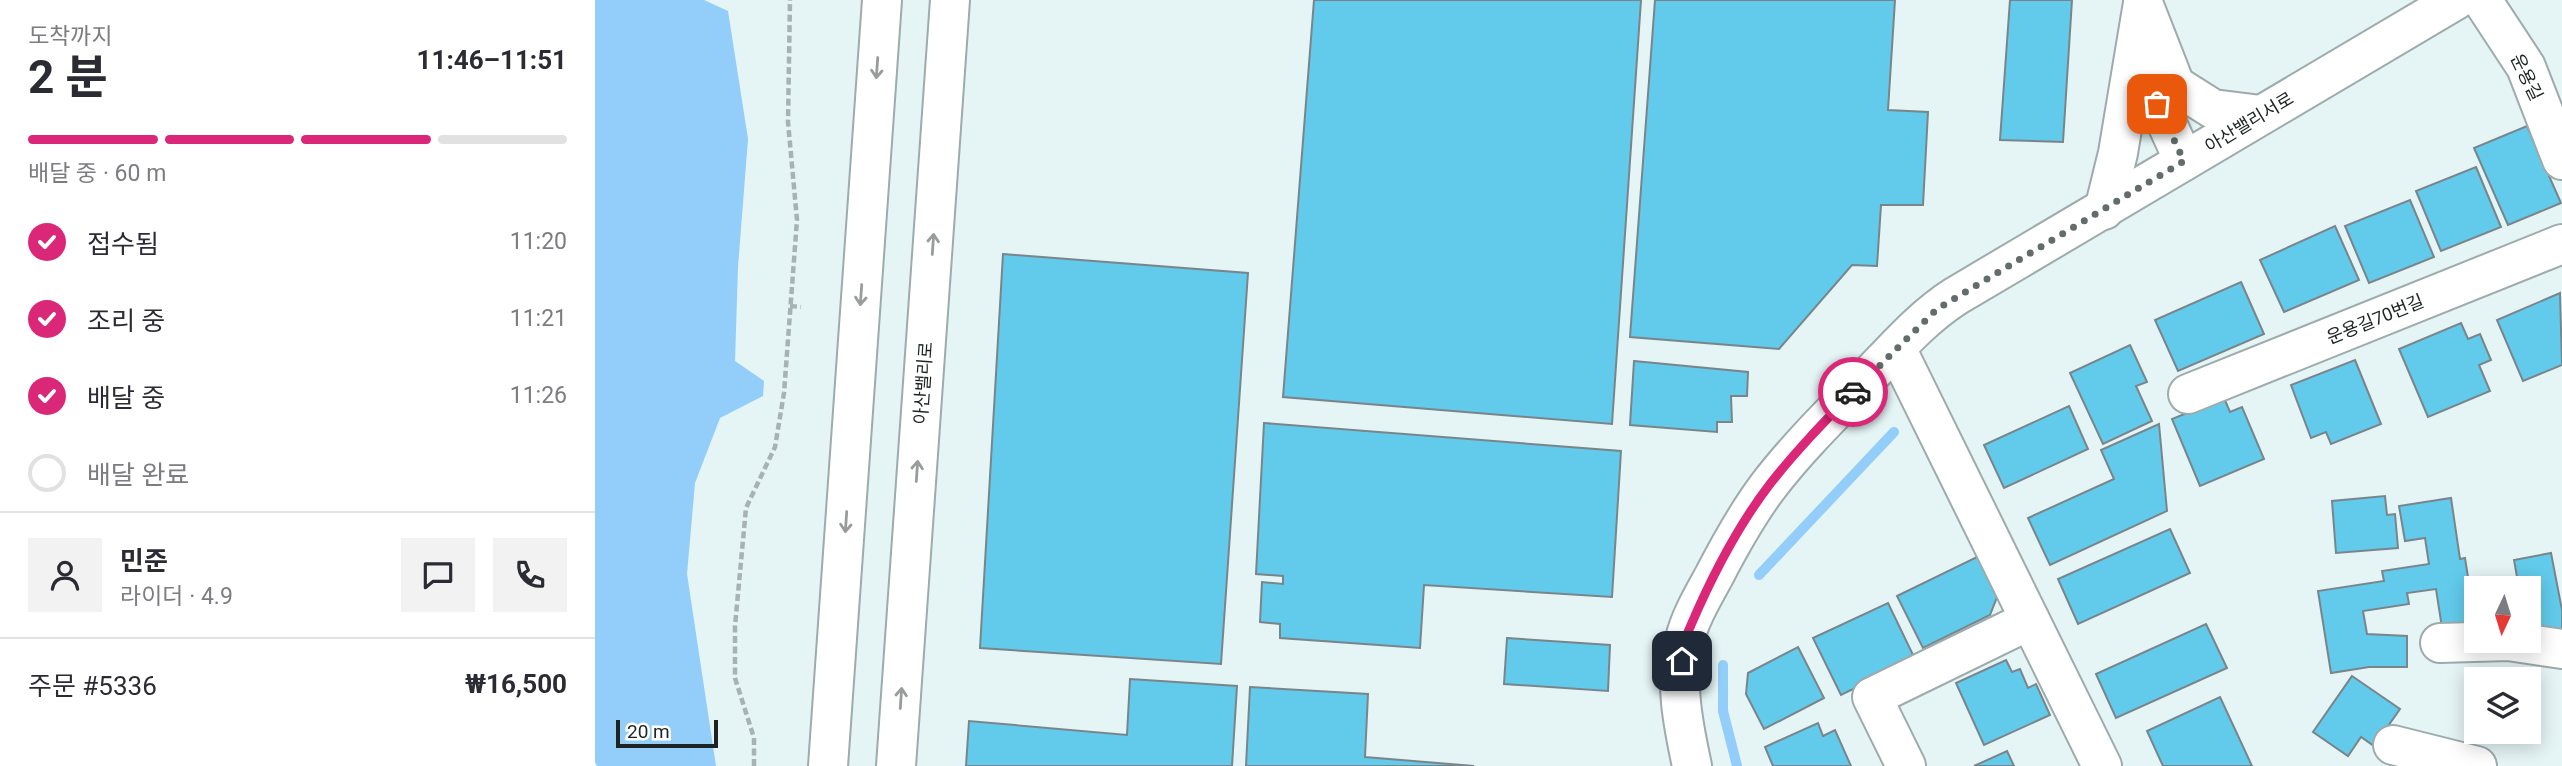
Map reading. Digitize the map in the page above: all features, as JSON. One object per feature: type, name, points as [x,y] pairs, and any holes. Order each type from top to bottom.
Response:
[{"type":"street","points":[[828,766],[882,0]]},
{"type":"street","name":"아산밸리로","points":[[896,766],[950,0]]},
{"type":"street","name":"아산밸리서로","points":[[1692,766],[1683,725],[1679,683],[1685,639],[1704,595],[1735,535],[1769,485],[1813,433],[1896,348],[1937,309],[1956,296],[2456,0]]},
{"type":"street","name":"운용길","points":[[2481,0],[2526,67],[2562,160]]},
{"type":"street","points":[[2143,2],[2175,85],[2213,109],[2261,115]]},
{"type":"street","points":[[2143,2],[2148,82],[2184,161]]},
{"type":"street","points":[[2104,209],[2118,153],[2143,2]]},
{"type":"street","name":"운용길70번길","points":[[2188,394],[2562,244]]},
{"type":"street","points":[[1896,348],[2102,766]]},
{"type":"street","points":[[1906,766],[1872,697],[2030,620]]},
{"type":"street","points":[[2440,643],[2508,641],[2562,649]]},
{"type":"street","points":[[2393,745],[2477,766]]},
{"type":"path","points":[[754,766],[754,738],[736,678],[735,626],[745,508],[775,447],[784,393],[797,220],[788,122],[790,0]]},
{"type":"path","points":[[790,306],[801,306]]},
{"type":"water","points":[[595,0],[704,0],[728,11],[748,139],[738,267],[735,361],[764,381],[763,396],[720,418],[695,483],[687,574],[716,766],[597,766],[595,762]]},
{"type":"building","points":[[1314,0],[1641,0],[1612,424],[1283,397]]},
{"type":"building","points":[[1655,0],[1895,0],[1888,110],[1928,112],[1923,205],[1881,205],[1877,266],[1852,265],[1779,349],[1630,337]]},
{"type":"building","points":[[2010,0],[2072,0],[2063,142],[2000,140]]},
{"type":"building","points":[[2527,126],[2561,203],[2508,225],[2474,148]]},
{"type":"building","points":[[2476,167],[2501,227],[2441,251],[2416,191]]},
{"type":"building","points":[[2410,200],[2434,257],[2369,283],[2345,226]]},
{"type":"building","points":[[2335,226],[2359,280],[2284,312],[2260,260]]},
{"type":"building","points":[[1003,254],[1248,273],[1221,664],[980,648]]},
{"type":"building","points":[[2241,282],[2264,334],[2178,371],[2155,320]]},
{"type":"building","points":[[2560,293],[2562,365],[2523,381],[2497,320]]},
{"type":"building","points":[[2461,323],[2468,339],[2480,334],[2491,360],[2479,365],[2490,391],[2428,417],[2399,349]]},
{"type":"building","points":[[2130,345],[2147,382],[2136,386],[2152,421],[2103,444],[2070,373]]},
{"type":"building","points":[[2355,360],[2381,424],[2331,444],[2326,432],[2311,438],[2291,385]]},
{"type":"building","points":[[1634,361],[1748,372],[1747,396],[1731,396],[1732,422],[1717,422],[1717,432],[1630,425]]},
{"type":"building","points":[[2224,398],[2230,412],[2242,407],[2264,459],[2200,486],[2172,419]]},
{"type":"building","points":[[2069,406],[2088,449],[2004,488],[1984,445]]},
{"type":"building","points":[[1264,423],[1621,451],[1612,597],[1424,585],[1420,648],[1280,638],[1280,624],[1260,622],[1262,582],[1283,584],[1283,576],[1256,574]]},
{"type":"building","points":[[2159,424],[2167,511],[2050,565],[2028,518],[2114,479],[2101,450]]},
{"type":"building","points":[[2385,496],[2387,515],[2395,514],[2398,548],[2336,553],[2332,501]]},
{"type":"building","points":[[2451,498],[2460,559],[2465,558],[2468,576],[2464,576],[2464,630],[2443,634],[2436,589],[2407,593],[2409,604],[2363,611],[2367,634],[2407,636],[2407,667],[2369,667],[2331,673],[2318,591],[2384,581],[2382,571],[2429,564],[2425,538],[2405,541],[2399,506]]},
{"type":"building","points":[[2170,529],[2190,573],[2078,624],[2058,579]]},
{"type":"building","points":[[2551,553],[2562,610],[2562,631],[2541,635],[2541,576],[2517,576],[2514,560]]},
{"type":"building","points":[[1981,555],[1999,592],[1990,615],[1923,648],[1897,596]]},
{"type":"building","points":[[1888,603],[1915,659],[1841,695],[1813,638]]},
{"type":"building","points":[[2206,624],[2227,668],[2116,718],[2096,674]]},
{"type":"building","points":[[1507,638],[1610,645],[1608,691],[1504,684]]},
{"type":"building","points":[[1798,647],[1824,698],[1764,729],[1746,694],[1748,673]]},
{"type":"building","points":[[2006,660],[2012,672],[2020,669],[2028,688],[2036,684],[2050,715],[1984,745],[1956,683]]},
{"type":"building","points":[[2352,676],[2400,709],[2374,746],[2361,737],[2348,756],[2313,732]]},
{"type":"building","points":[[1130,679],[1237,686],[1232,766],[966,766],[969,721],[1127,735]]},
{"type":"building","points":[[1250,687],[1368,694],[1365,757],[1474,766],[1246,766]]},
{"type":"building","points":[[2220,697],[2252,766],[2163,766],[2147,731]]},
{"type":"building","points":[[1818,723],[1823,736],[1835,730],[1851,766],[1773,766],[1765,747]]},
{"type":"building","points":[[2007,751],[2014,766],[1974,766]]},
{"type":"waterway","points":[[1759,575],[1894,432]]},
{"type":"waterway","points":[[1723,665],[1723,711],[1737,766]]},
{"type":"way so far","points":[[1853,392],[1937,309],[2184,161],[2157,104]]},
{"type":"route","points":[[1682,661],[1685,639],[1735,535],[1769,485],[1813,433],[1853,392]]}]
